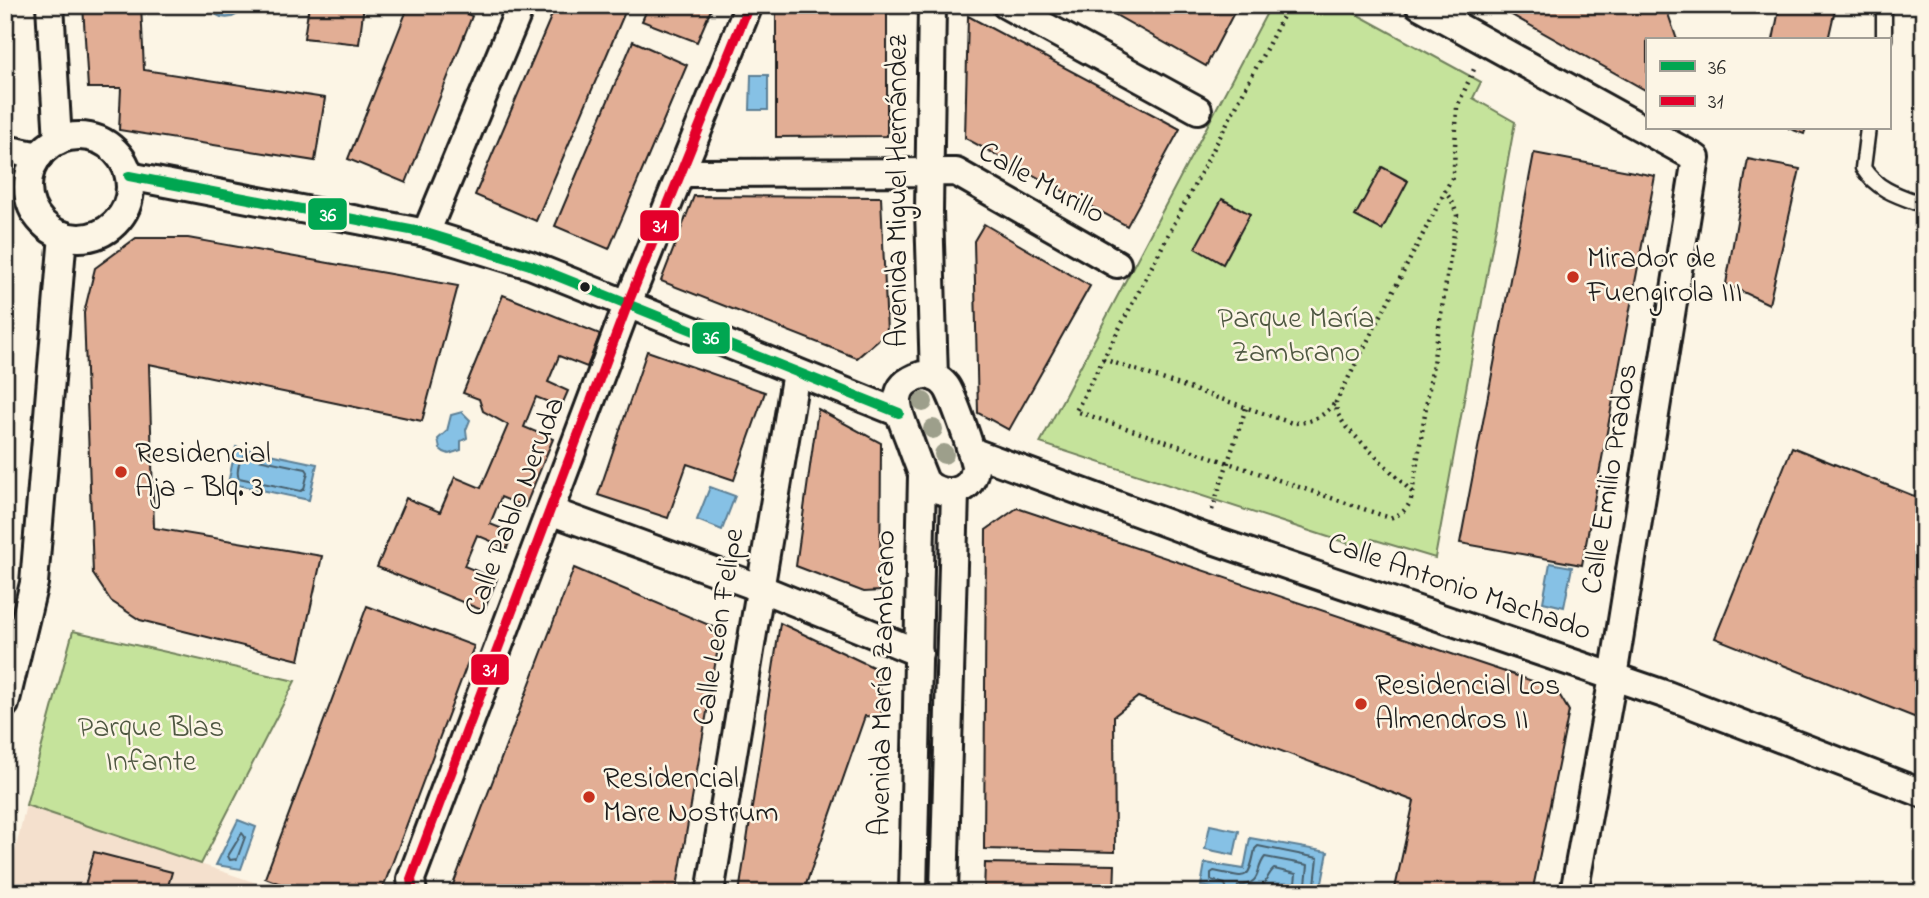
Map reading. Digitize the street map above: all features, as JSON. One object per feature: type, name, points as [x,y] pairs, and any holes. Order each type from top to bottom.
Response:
[{"type":"street","points":[[49,148],[50,5]]},
{"type":"street","points":[[426,233],[521,5]]},
{"type":"street","name":"Calle Pablo Neruda","points":[[413,893],[411,879],[628,303],[749,5]]},
{"type":"street","name":"Avenida Miguel Hernández","points":[[932,5],[930,172],[934,377]]},
{"type":"street","points":[[1006,5],[1198,110]]},
{"type":"street","name":"Calle Emilio Prados","points":[[1419,5],[1696,158],[1613,677],[1574,893]]},
{"type":"street","points":[[84,136],[100,140],[118,155],[129,176],[130,191],[126,206],[113,224],[93,236],[78,238],[49,229],[38,218],[31,204],[28,189],[30,173],[49,148],[68,137],[84,136]]},
{"type":"street","points":[[5,149],[49,148]]},
{"type":"street","name":"Calle Murillo","points":[[682,173],[956,173],[1116,264]]},
{"type":"street","points":[[129,176],[426,233],[530,265],[899,413]]},
{"type":"street","points":[[5,704],[34,583],[63,235]]},
{"type":"street","name":"Calle León Felipe","points":[[710,893],[796,372]]},
{"type":"street","points":[[922,375],[934,377],[945,384],[950,392],[975,463],[975,471],[966,486],[955,492],[940,492],[931,488],[922,476],[899,413],[897,400],[905,383],[922,375]]},
{"type":"street","name":"Calle Antonio Machado","points":[[971,451],[1204,537],[1667,695],[1924,794]]},
{"type":"street","name":"Avenida María Zambrano","points":[[913,893],[922,476]]},
{"type":"street","points":[[944,893],[955,492]]},
{"type":"street","points":[[550,511],[760,588],[919,653]]},
{"type":"lane","points":[[1884,5],[1884,38]]},
{"type":"lane","points":[[1868,130],[1863,167],[1870,179],[1885,191],[1924,205]]},
{"type":"path","points":[[1289,5],[1076,411],[1390,518],[1407,508],[1412,492],[1457,215],[1446,193]]},
{"type":"path","points":[[1103,359],[1292,423],[1308,424],[1326,413],[1336,402],[1446,193],[1454,166],[1457,107],[1477,63]]},
{"type":"path","points":[[1336,402],[1337,413],[1346,427],[1412,492]]},
{"type":"path","points":[[1204,537],[1246,408]]},
{"type":"shaded area","points":[[26,805],[286,893],[5,893]]},
{"type":"green space","name":"Parque María Zambrano","points":[[1271,5],[1340,5],[1481,82],[1473,98],[1515,122],[1435,558],[1372,539],[1368,550],[1040,443]]},
{"type":"green space","name":"Parque Blas Infante","points":[[73,631],[295,681],[201,864],[26,805]]},
{"type":"water","points":[[207,5],[246,5],[237,15],[226,18],[216,15]]},
{"type":"water","points":[[751,75],[768,75],[768,110],[750,110]]},
{"type":"water","points":[[462,412],[470,420],[466,430],[467,438],[461,441],[461,450],[449,454],[440,449],[438,439],[447,431],[451,415]]},
{"type":"water","points":[[236,447],[317,464],[309,500],[228,483]]},
{"type":"water","points":[[710,487],[735,496],[722,530],[697,520]]},
{"type":"water","points":[[1550,563],[1572,567],[1564,607],[1543,602]]},
{"type":"water","points":[[238,820],[256,827],[241,869],[216,865]]},
{"type":"water","points":[[1210,825],[1239,831],[1234,855],[1205,849]]},
{"type":"water","points":[[1250,838],[1328,852],[1320,893],[1239,893],[1201,886],[1205,863],[1244,869]]},
{"type":"building","points":[[5,5],[8,39],[5,40]]},
{"type":"building","points":[[83,5],[141,5],[144,70],[325,98],[315,161],[119,130],[121,88],[88,88]]},
{"type":"building","points":[[309,5],[364,5],[359,44],[304,38]]},
{"type":"building","points":[[409,5],[444,5],[472,16],[406,183],[348,159]]},
{"type":"building","points":[[556,5],[628,5],[536,221],[475,195]]},
{"type":"building","points":[[649,5],[713,5],[697,42],[642,21]]},
{"type":"building","points":[[776,5],[887,5],[887,136],[776,137]]},
{"type":"building","points":[[1098,5],[1238,5],[1206,66]]},
{"type":"building","points":[[1494,5],[1665,5],[1676,38],[1646,38],[1646,90]]},
{"type":"building","points":[[1780,5],[1836,5],[1828,38],[1773,38]]},
{"type":"building","points":[[968,16],[1180,129],[1127,226],[965,138]]},
{"type":"building","points":[[633,41],[687,65],[609,249],[555,226]]},
{"type":"building","name":"Mirador de Fuengirola III","points":[[1534,153],[1655,176],[1582,565],[1460,543]]},
{"type":"building","points":[[1748,159],[1800,169],[1769,304],[1726,284]]},
{"type":"building","points":[[1382,167],[1408,181],[1382,230],[1355,216]]},
{"type":"building","points":[[694,196],[881,197],[887,332],[857,358],[661,281]]},
{"type":"building","points":[[1222,199],[1250,214],[1223,264],[1195,248]]},
{"type":"building","points":[[984,224],[1090,286],[1009,430],[978,413],[974,241]]},
{"type":"building","name":"Residencial Aja - Blq. 3","points":[[136,238],[188,238],[458,286],[422,421],[149,364],[154,528],[322,556],[299,660],[140,620],[111,601],[93,574],[84,313],[95,268]]},
{"type":"building","points":[[5,258],[13,260],[5,294]]},
{"type":"building","points":[[503,295],[600,334],[587,367],[559,356],[548,382],[568,391],[561,407],[536,397],[524,427],[553,439],[525,507],[501,497],[490,524],[513,533],[507,548],[477,535],[464,566],[497,579],[484,611],[377,567],[406,498],[440,512],[455,477],[481,488],[508,425],[483,411],[479,399],[463,393]]},
{"type":"building","points":[[647,351],[765,392],[734,480],[687,464],[668,518],[598,495]]},
{"type":"building","points":[[818,409],[881,443],[880,591],[864,592],[796,566]]},
{"type":"building","points":[[1792,447],[1924,500],[1924,721],[1715,638]]},
{"type":"building","name":"Residencial Los Almendros II","points":[[1017,508],[1556,689],[1569,711],[1532,893],[1394,893],[1414,801],[1138,697],[1114,716],[1115,852],[984,849],[986,530]]},
{"type":"building","name":"Residencial Mare Nostrum","points":[[574,568],[721,630],[676,893],[467,893],[451,890]]},
{"type":"building","points":[[367,606],[474,646],[381,893],[304,893],[265,878]]},
{"type":"building","points":[[780,623],[879,670],[882,717],[865,716],[803,893],[739,893]]},
{"type":"building","points":[[94,852],[172,872],[166,893],[83,893]]},
{"type":"building","points":[[985,863],[1115,865],[1114,893],[984,893]]},
{"type":"transit line","name":"31","points":[[413,893],[411,879],[628,303],[749,5]]},
{"type":"transit line","name":"36","points":[[129,176],[426,233],[530,265],[899,413]]},
{"type":"place","name":"Mirador de Fuengirola III","points":[[1573,277]]},
{"type":"place","name":"Residencial Aja - Blq. 3","points":[[121,472]]},
{"type":"place","name":"Residencial Los Almendros II","points":[[1361,704]]},
{"type":"place","name":"Residencial Mare Nostrum","points":[[589,797]]}]
